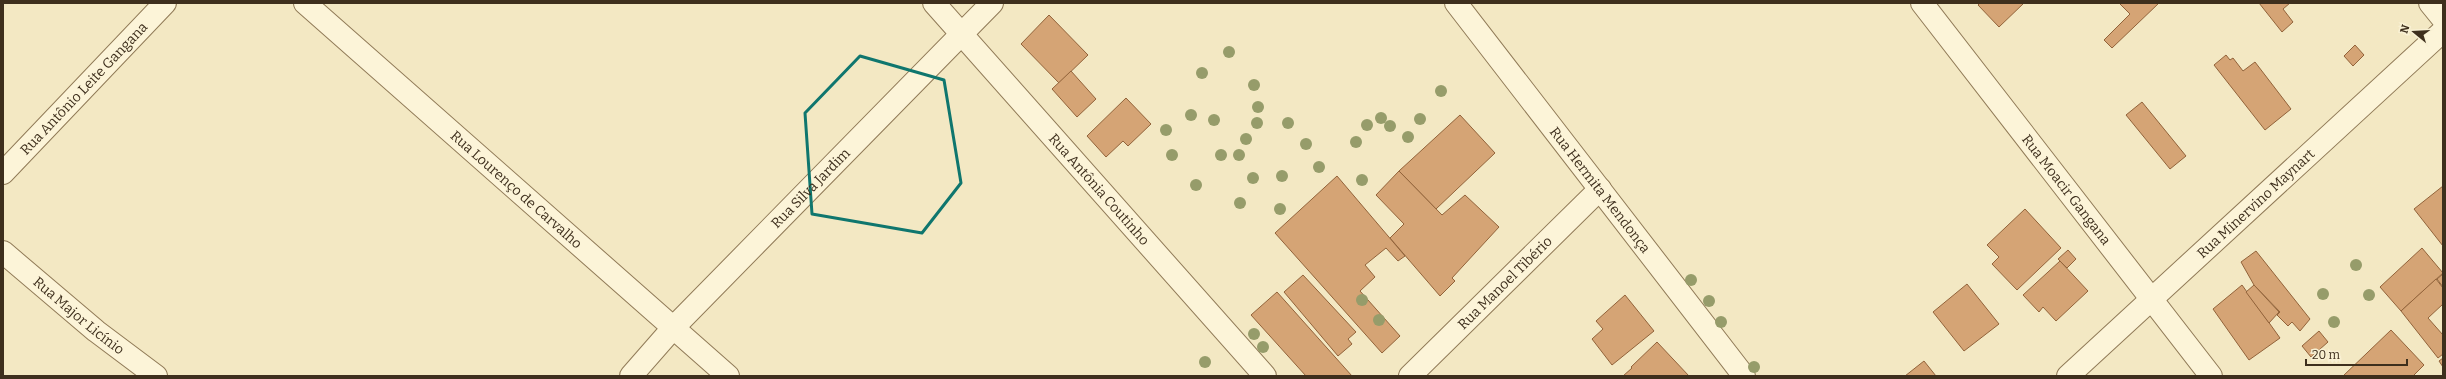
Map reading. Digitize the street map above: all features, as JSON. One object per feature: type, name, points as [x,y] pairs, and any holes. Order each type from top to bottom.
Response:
[{"type":"street","name":"Rua Antônio Leite Gangana","points":[[3,174],[165,3]]},
{"type":"street","name":"Rua Lourenço de Carvalho","points":[[305,3],[728,376]]},
{"type":"street","name":"Rua Antônia Coutinho","points":[[934,3],[1265,376]]},
{"type":"street","name":"Rua Silva Jardim","points":[[631,376],[673,328],[992,3]]},
{"type":"street","name":"Rua Hermita Mendonça","points":[[1456,3],[1744,376]]},
{"type":"street","name":"Rua Moacir Gangana","points":[[1922,3],[2150,300],[2211,376]]},
{"type":"street","points":[[2430,3],[2443,19]]},
{"type":"street","name":"Rua Minervino Maynart","points":[[2068,376],[2443,31]]},
{"type":"street","name":"Rua Manoel Tibério","points":[[1410,376],[1600,190]]},
{"type":"street","name":"Rua Major Licínio","points":[[3,252],[96,331],[156,376]]},
{"type":"highlighted area","points":[[860,56],[944,80],[961,183],[922,233],[812,214],[805,113]]},
{"type":"building","points":[[1980,3],[2024,3],[1999,27],[1978,5]]},
{"type":"building","points":[[2119,3],[2159,3],[2112,48],[2104,40],[2130,14]]},
{"type":"building","points":[[2259,3],[2290,3],[2283,9],[2293,22],[2282,32]]},
{"type":"building","points":[[1049,15],[1088,55],[1059,83],[1021,44]]},
{"type":"building","points":[[2355,45],[2364,55],[2353,66],[2344,56]]},
{"type":"building","points":[[2226,55],[2230,60],[2233,58],[2243,71],[2255,62],[2291,109],[2265,130],[2214,65]]},
{"type":"building","points":[[1071,71],[1096,99],[1077,117],[1052,89]]},
{"type":"building","points":[[1126,98],[1151,124],[1128,146],[1123,141],[1106,157],[1087,136]]},
{"type":"building","points":[[2142,102],[2186,156],[2170,169],[2126,115]]},
{"type":"building","points":[[1460,115],[1495,153],[1436,209],[1399,171]]},
{"type":"building","points":[[1399,171],[1442,215],[1465,195],[1499,227],[1452,278],[1455,281],[1440,296],[1390,238],[1404,224],[1376,195]]},
{"type":"building","points":[[1337,176],[1405,256],[1398,261],[1386,248],[1365,265],[1375,277],[1360,291],[1400,336],[1382,353],[1275,233]]},
{"type":"building","points":[[2443,186],[2443,246],[2414,209]]},
{"type":"building","points":[[2025,209],[2061,248],[2017,290],[1992,264],[1999,257],[1987,245]]},
{"type":"building","points":[[2422,248],[2443,273],[2401,311],[2380,287]]},
{"type":"building","points":[[2068,250],[2076,259],[2067,268],[2058,259]]},
{"type":"building","points":[[2256,251],[2310,319],[2300,331],[2292,322],[2288,326],[2277,315],[2280,312],[2254,285],[2241,262]]},
{"type":"building","points":[[2060,261],[2088,291],[2056,321],[2043,307],[2039,312],[2023,295]]},
{"type":"building","points":[[2443,274],[2443,287],[2437,279]]},
{"type":"building","points":[[1303,275],[1356,332],[1348,339],[1352,344],[1338,356],[1284,292]]},
{"type":"building","points":[[2436,279],[2443,288],[2443,304],[2428,318],[2443,335],[2443,354],[2438,358],[2401,311]]},
{"type":"building","points":[[1967,284],[1999,324],[1964,351],[1933,312]]},
{"type":"building","points":[[2242,285],[2280,338],[2249,360],[2213,309]]},
{"type":"building","points":[[2254,285],[2279,312],[2269,323],[2246,292]]},
{"type":"building","points":[[1277,292],[1352,376],[1306,376],[1251,315]]},
{"type":"building","points":[[1625,295],[1654,331],[1612,365],[1592,339],[1603,329],[1596,321]]},
{"type":"building","points":[[2391,330],[2424,365],[2413,376],[2343,376]]},
{"type":"building","points":[[2319,331],[2328,342],[2311,357],[2302,346]]},
{"type":"building","points":[[1657,342],[1689,376],[1623,376],[1632,368],[1631,367]]},
{"type":"building","points":[[2443,358],[2443,367],[2439,361]]},
{"type":"building","points":[[1924,361],[1936,376],[1905,376]]}]
